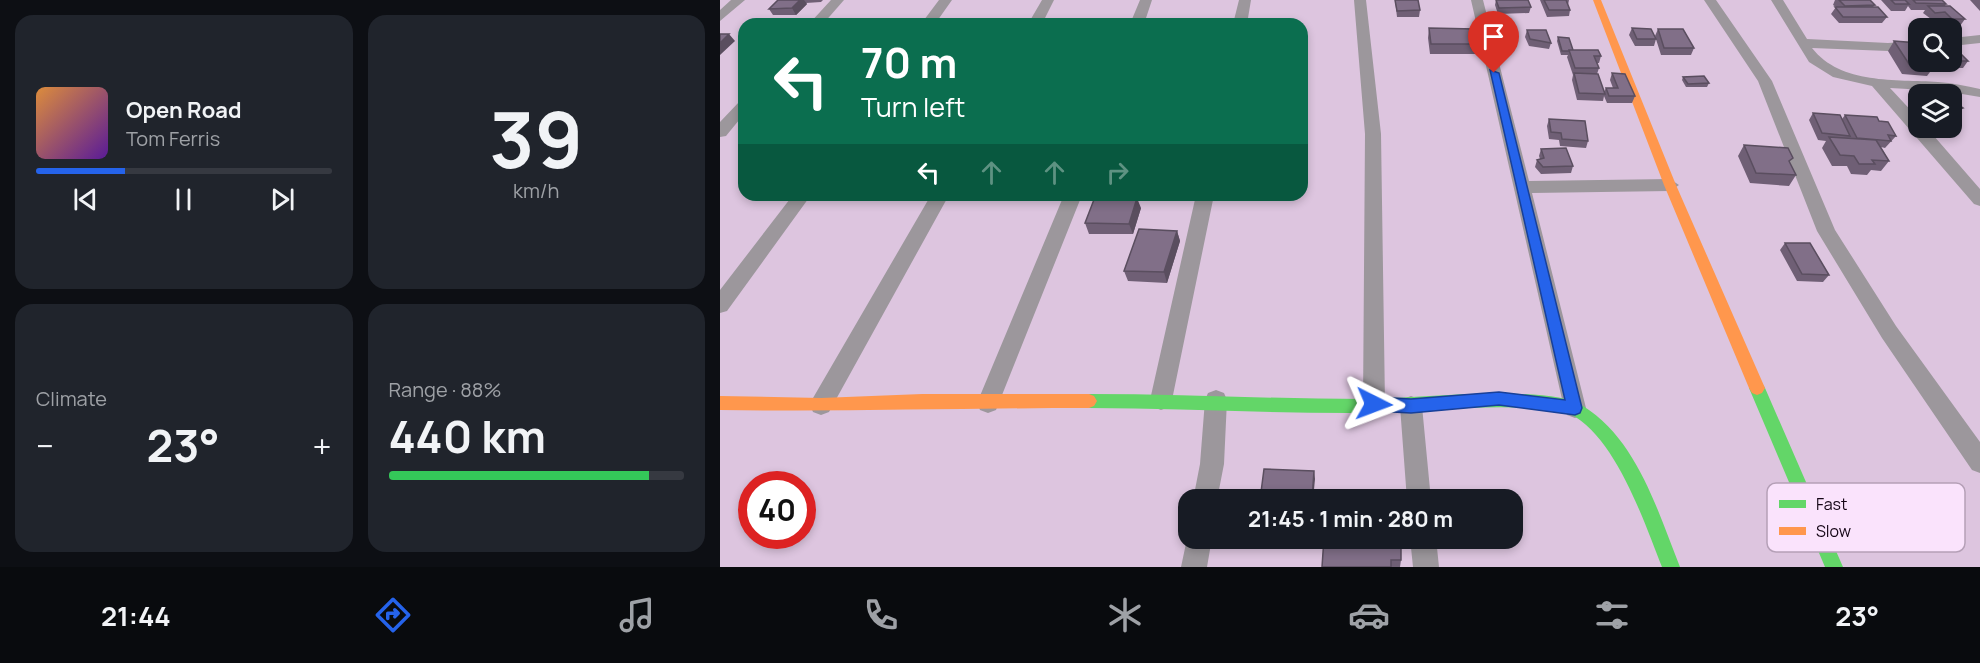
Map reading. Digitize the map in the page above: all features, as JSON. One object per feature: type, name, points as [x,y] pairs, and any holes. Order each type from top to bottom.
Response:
[{"type":"street","points":[[720,17],[739,0]]},
{"type":"street","points":[[822,18],[838,0]]},
{"type":"street","points":[[932,18],[946,0]]},
{"type":"street","points":[[1038,18],[1048,0]]},
{"type":"street","points":[[1139,18],[1146,0]]},
{"type":"street","points":[[1241,18],[1245,0]]},
{"type":"street","points":[[1360,0],[1373,134],[1374,404]]},
{"type":"street","points":[[1477,0],[1520,187],[1575,408]]},
{"type":"street","points":[[1597,0],[1670,185],[1798,483]]},
{"type":"street","points":[[1710,0],[1765,81],[1826,231],[1889,332],[1980,462]]},
{"type":"street","points":[[1777,0],[1815,60],[1828,69],[1849,77],[1941,86],[1980,93]]},
{"type":"street","points":[[1962,41],[1980,39]]},
{"type":"street","points":[[1804,44],[1908,46]]},
{"type":"street","points":[[1875,81],[1908,116]]},
{"type":"street","points":[[720,132],[738,112]]},
{"type":"street","points":[[1928,138],[1980,200]]},
{"type":"street","points":[[1520,187],[1670,185]]},
{"type":"street","points":[[720,305],[798,201]]},
{"type":"street","points":[[820,405],[937,201]]},
{"type":"street","points":[[988,403],[1071,201]]},
{"type":"street","points":[[1161,400],[1204,201]]},
{"type":"street","points":[[720,403],[820,405],[922,401],[988,403],[1216,400],[1411,406],[1499,399],[1575,408],[1607,435],[1637,483],[1671,567]]},
{"type":"street","points":[[1207,489],[1212,464],[1216,400]]},
{"type":"street","points":[[1411,406],[1418,489]]},
{"type":"street","points":[[1194,567],[1197,549]]},
{"type":"street","points":[[1424,549],[1426,567]]},
{"type":"street","points":[[1828,552],[1834,567]]},
{"type":"building","points":[[778,0],[800,0],[792,8],[769,9]]},
{"type":"building","points":[[1395,0],[1418,0],[1420,10],[1397,11]]},
{"type":"building","points":[[1496,0],[1528,0],[1531,7],[1499,8]]},
{"type":"building","points":[[1544,0],[1566,0],[1570,10],[1549,10]]},
{"type":"building","points":[[1839,0],[1870,0],[1875,5],[1845,6]]},
{"type":"building","points":[[1891,0],[1905,0],[1909,4],[1895,4]]},
{"type":"building","points":[[1913,0],[1942,0],[1946,4],[1916,3]]},
{"type":"building","points":[[1928,6],[1950,6],[1965,19],[1951,18],[1945,12],[1935,13]]},
{"type":"building","points":[[1835,7],[1878,7],[1887,17],[1843,17]]},
{"type":"building","points":[[1429,28],[1475,29],[1479,44],[1431,44]]},
{"type":"building","points":[[1632,28],[1651,29],[1656,39],[1637,39]]},
{"type":"building","points":[[1658,29],[1683,29],[1694,48],[1664,48]]},
{"type":"building","points":[[1527,30],[1546,30],[1551,43],[1530,39]]},
{"type":"building","points":[[720,34],[729,34],[720,43]]},
{"type":"building","points":[[1558,37],[1569,38],[1573,50],[1562,51]]},
{"type":"building","points":[[1894,41],[1908,42],[1908,62]]},
{"type":"building","points":[[1569,50],[1598,50],[1601,56],[1594,56],[1599,68],[1575,68]]},
{"type":"building","points":[[1574,73],[1598,74],[1605,94],[1579,93]]},
{"type":"building","points":[[1612,73],[1625,74],[1635,96],[1609,96],[1606,88],[1618,88]]},
{"type":"building","points":[[1704,76],[1709,83],[1688,84],[1683,77]]},
{"type":"building","points":[[1813,113],[1840,115],[1850,136],[1822,133]]},
{"type":"building","points":[[1845,115],[1877,117],[1879,121],[1888,122],[1896,136],[1888,135],[1891,141],[1857,138]]},
{"type":"building","points":[[1549,119],[1585,121],[1588,141],[1562,139],[1561,133],[1551,132]]},
{"type":"building","points":[[1829,137],[1876,140],[1889,161],[1872,160],[1875,164],[1859,164],[1854,156],[1840,155]]},
{"type":"building","points":[[1744,145],[1788,148],[1793,158],[1789,161],[1796,175],[1756,173]]},
{"type":"building","points":[[1566,148],[1573,166],[1543,167],[1537,160],[1544,158],[1541,149]]},
{"type":"building","points":[[1093,201],[1136,201],[1129,224],[1085,223]]},
{"type":"building","points":[[1139,229],[1177,231],[1164,272],[1124,271]]},
{"type":"building","points":[[1785,243],[1810,243],[1829,275],[1802,274]]},
{"type":"building","points":[[1264,469],[1314,471],[1313,489],[1261,489]]},
{"type":"building","points":[[1323,549],[1401,549],[1401,560],[1391,560],[1391,567],[1322,567]]},
{"type":"traffic: fast","points":[[1757,388],[1798,483]]},
{"type":"traffic: fast","points":[[1089,401],[1322,406],[1503,401],[1569,406],[1595,425],[1624,461],[1645,502],[1671,567]]},
{"type":"traffic: fast","points":[[1828,552],[1834,567]]},
{"type":"traffic: slow","points":[[1597,0],[1670,185],[1757,388]]},
{"type":"traffic: slow","points":[[720,403],[821,405],[922,401],[1089,401]]},
{"type":"route","points":[[1374,404],[1411,406],[1499,399],[1575,408],[1494,73]]}]
